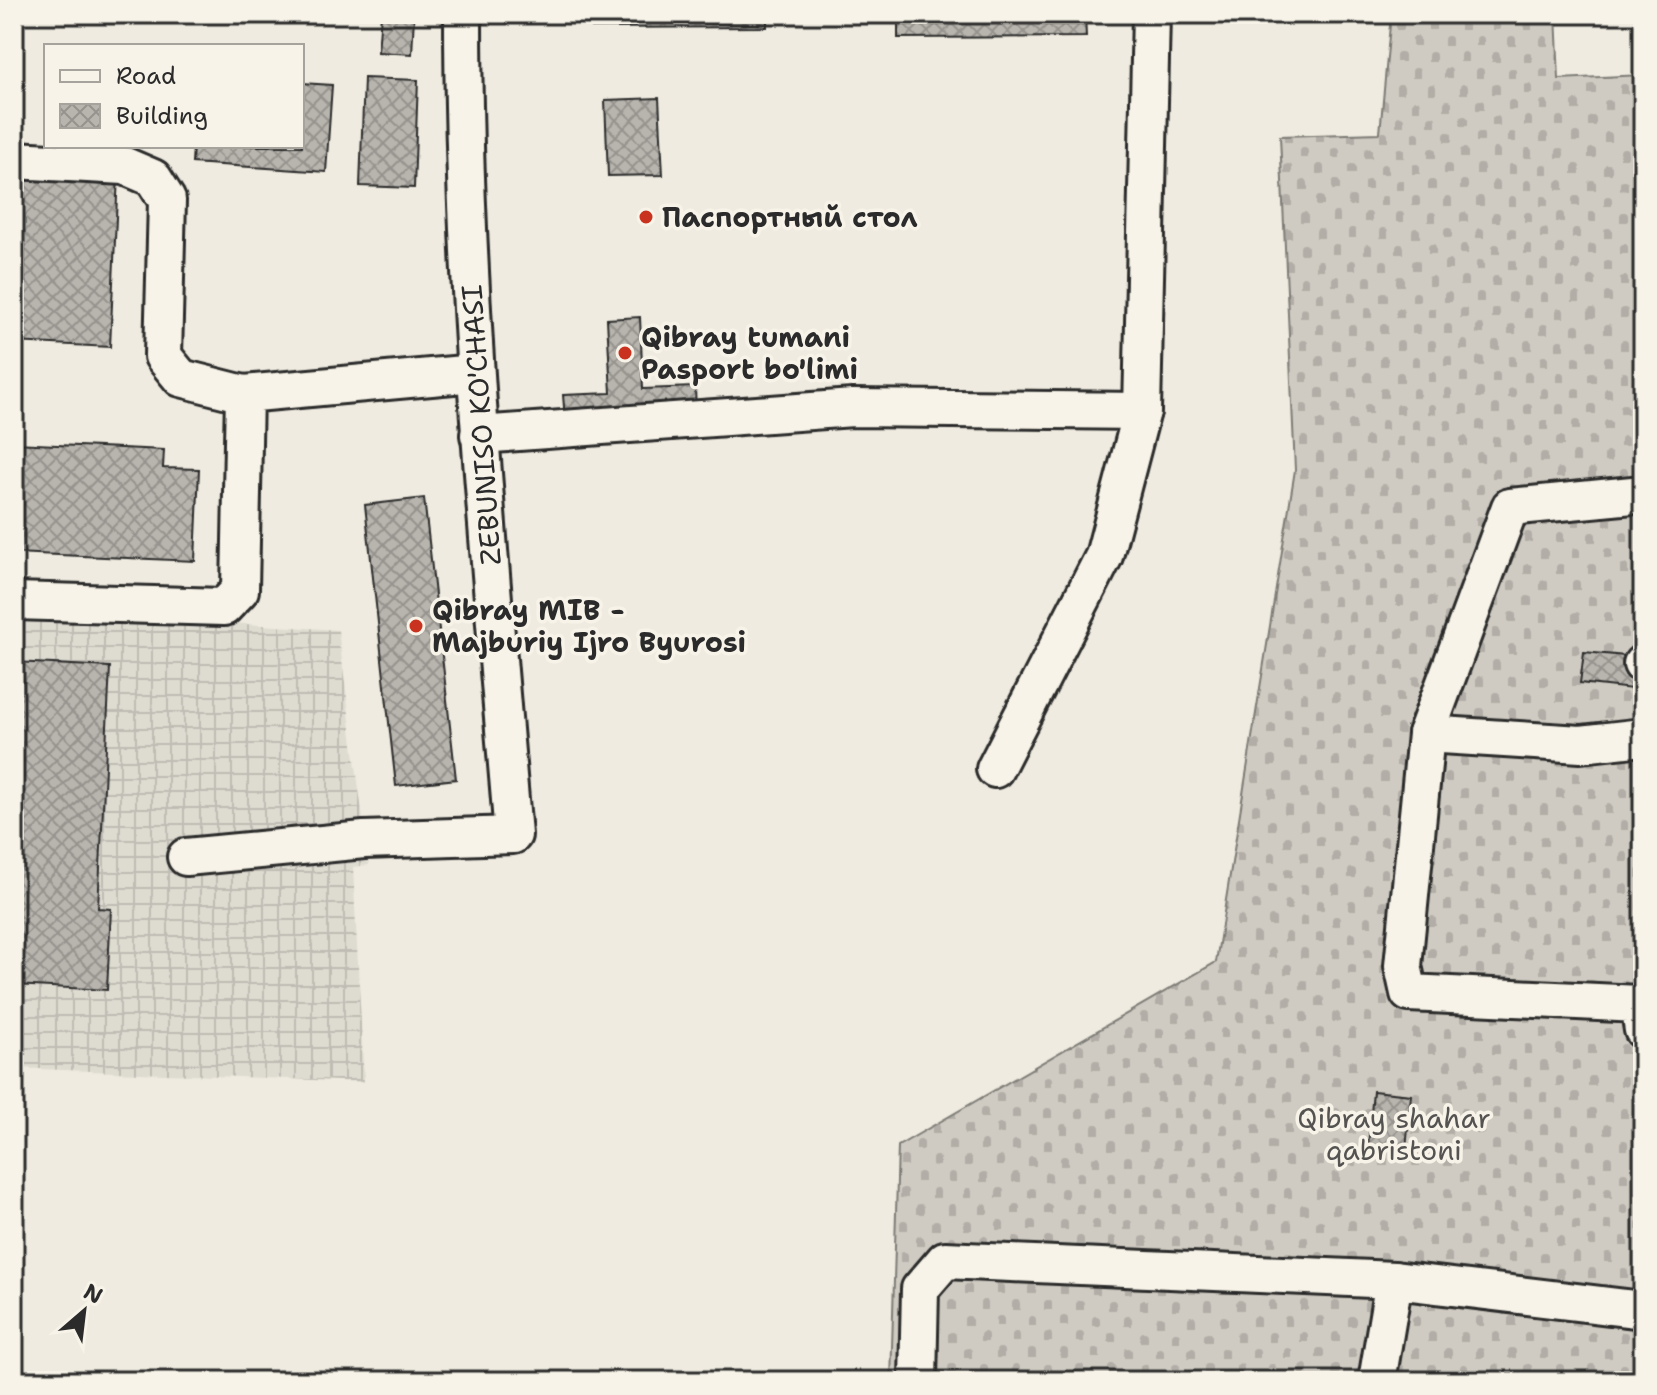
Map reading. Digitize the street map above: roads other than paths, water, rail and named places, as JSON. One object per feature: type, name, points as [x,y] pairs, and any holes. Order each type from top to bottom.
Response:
[{"type":"street","name":"ZEBUNISO KO'CHASI","points":[[186,857],[364,840],[513,835],[475,373],[463,142],[463,14]]},
{"type":"street","points":[[995,769],[1104,556],[1142,411],[1151,14]]},
{"type":"street","points":[[14,160],[125,166],[153,178],[167,200],[163,356],[181,378],[244,394],[475,373]]},
{"type":"street","points":[[14,601],[224,607],[232,601],[240,590],[244,394]]},
{"type":"street","points":[[479,435],[853,408],[1142,411]]},
{"type":"street","points":[[1643,494],[1510,507],[1426,734],[1403,966],[1409,993],[1639,1004],[1643,1030]]},
{"type":"street","points":[[1426,734],[1581,744],[1643,737]]},
{"type":"street","points":[[918,1381],[920,1289],[945,1260],[1394,1280],[1643,1310]]},
{"type":"street","points":[[1377,1381],[1394,1280]]},
{"type":"place","name":"Паспортный стол","points":[[646,217]]},
{"type":"place","name":"Qibray tumani Pasport bo'limi","points":[[625,353]]},
{"type":"place","name":"Qibray MIB - Majburiy Ijro Byurosi","points":[[416,626]]},
{"type":"park label","name":"Qibray shahar qabristoni","points":[[1394,1134]]}]
